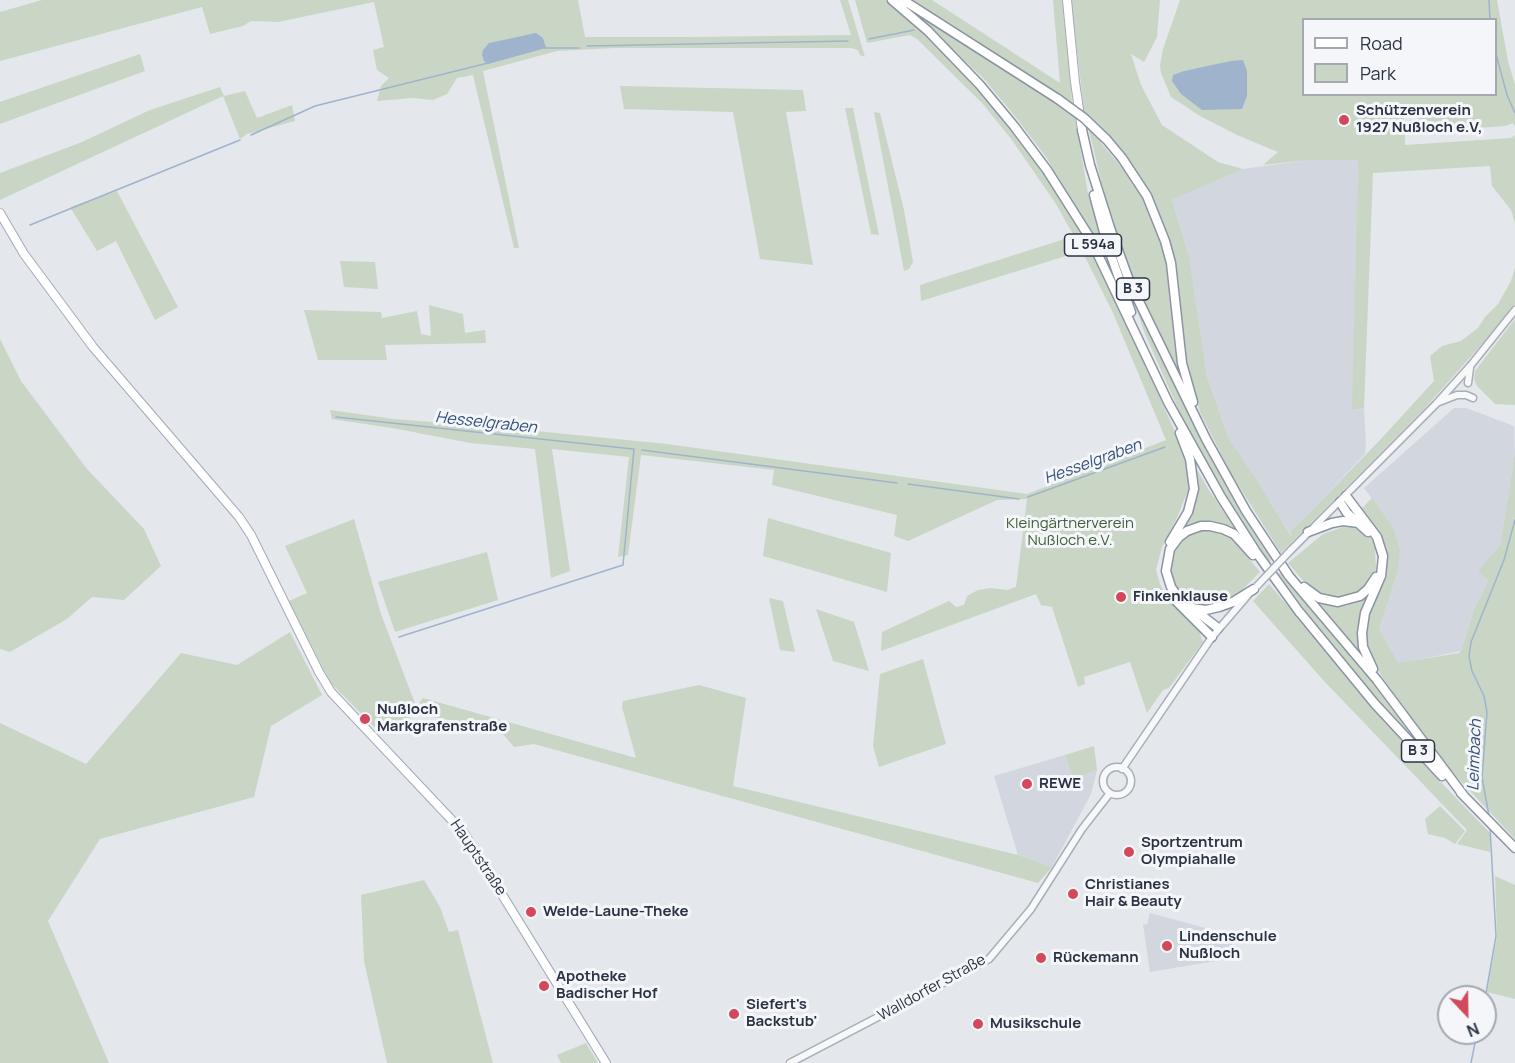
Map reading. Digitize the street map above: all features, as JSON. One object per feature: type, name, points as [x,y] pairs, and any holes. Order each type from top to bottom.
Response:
[{"type":"highway","name":"L 594a","points":[[892,0],[935,38],[980,86],[1047,170],[1090,238],[1155,374]]},
{"type":"highway","points":[[903,0],[1058,99],[1084,118],[1122,158],[1147,196],[1166,241],[1175,290],[1182,363],[1186,382],[1206,439]]},
{"type":"highway","name":"B 3","points":[[1082,130],[1108,247],[1155,374],[1221,497],[1256,552],[1300,613],[1375,705],[1428,763],[1515,848]]},
{"type":"highway","name":"B 3","points":[[1082,130],[1090,165],[1122,263],[1206,439],[1246,511],[1289,576],[1377,680],[1464,796]]},
{"type":"highway","points":[[1168,402],[1190,459],[1194,489],[1188,512],[1167,547],[1163,560],[1163,572],[1167,588],[1175,600],[1212,637]]},
{"type":"highway","points":[[1289,576],[1311,593],[1327,601],[1338,602],[1360,596],[1368,590],[1379,570],[1374,539],[1347,513],[1343,499]]},
{"type":"highway","points":[[1343,499],[1377,537],[1383,556],[1381,576],[1365,613],[1362,633],[1367,660],[1377,680]]},
{"type":"highway","points":[[1308,532],[1332,522],[1359,523]]},
{"type":"highway","points":[[1218,628],[1179,597],[1171,587],[1166,571],[1168,556],[1174,542],[1187,531],[1201,526],[1223,529],[1234,534],[1300,613]]},
{"type":"highway","points":[[1192,608],[1206,610],[1219,608],[1233,602],[1255,587]]},
{"type":"main road","name":"B 3","points":[[1067,0],[1082,130]]},
{"type":"main road","name":"Hauptstraße","points":[[0,213],[24,254],[93,347],[239,517],[251,535],[319,672],[334,696],[464,833],[606,1063]]},
{"type":"street","points":[[1110,793],[1103,784],[1104,776],[1112,769],[1122,769],[1218,628],[1308,532],[1436,404],[1515,310]]},
{"type":"street","points":[[1468,382],[1471,365]]},
{"type":"street","points":[[1436,404],[1457,395],[1473,398]]},
{"type":"street","name":"Walldorfer Straße","points":[[790,1063],[989,959],[1031,909],[1082,830],[1110,793],[1121,794],[1128,788],[1130,777],[1122,769]]},
{"type":"shaded area","points":[[1308,160],[1358,160],[1353,410],[1364,408],[1366,443],[1365,454],[1292,530],[1292,537],[1228,437],[1207,376],[1189,256],[1172,200],[1243,169]]},
{"type":"shaded area","points":[[1454,408],[1466,408],[1514,426],[1515,452],[1500,545],[1479,571],[1488,581],[1474,610],[1461,651],[1398,664],[1379,629],[1397,574],[1393,527],[1364,488]]},
{"type":"shaded area","points":[[1065,755],[1073,779],[1097,770],[1091,794],[1052,867],[1018,855],[994,776]]},
{"type":"shaded area","points":[[1150,913],[1231,935],[1234,958],[1150,972],[1143,924],[1147,925]]},
{"type":"green space","points":[[42,0],[578,0],[585,37],[691,37],[851,35],[840,0],[848,0],[865,57],[860,55],[858,50],[851,48],[615,48],[557,51],[483,71],[519,248],[514,248],[473,75],[457,78],[447,94],[433,100],[413,98],[377,101],[381,86],[389,78],[377,70],[373,50],[384,47],[374,2],[278,22],[251,21],[243,26],[210,34],[202,7],[0,61],[0,12]]},
{"type":"green space","name":"Kleingärtnerverein Nußloch e.V.","points":[[855,0],[886,0],[912,22],[988,99],[1029,152],[1060,196],[1103,272],[1182,447],[1188,468],[1189,488],[1162,547],[1156,570],[1167,597],[1199,630],[1203,642],[1147,713],[1130,662],[1084,677],[1085,684],[1078,687],[1052,607],[1041,605],[1036,594],[881,651],[882,632],[949,601],[956,607],[964,605],[967,596],[978,590],[991,588],[1007,590],[1016,587],[1027,499],[997,500],[908,541],[894,536],[897,515],[772,485],[774,470],[641,455],[628,555],[618,557],[629,457],[552,449],[570,571],[551,578],[535,449],[470,443],[332,419],[330,410],[394,419],[667,444],[1027,494],[1166,440],[1113,313],[1082,251],[921,301],[920,285],[1074,236],[1056,204],[1012,140],[982,103],[917,39],[910,35],[867,43]]},
{"type":"green space","points":[[912,0],[932,0],[1060,83],[1053,0],[1063,0],[1072,102]]},
{"type":"green space","points":[[1071,0],[1160,0],[1157,37],[1144,62],[1131,54],[1141,85],[1162,125],[1218,162],[1243,169],[1172,200],[1189,256],[1207,376],[1228,437],[1291,536],[1292,530],[1434,381],[1430,356],[1442,346],[1461,341],[1478,328],[1498,304],[1511,281],[1515,267],[1515,304],[1490,335],[1425,408],[1281,553],[1230,472],[1200,412],[1185,354],[1178,277],[1172,248],[1154,199],[1126,157],[1098,123],[1101,143],[1141,190],[1151,210],[1167,260],[1173,297],[1178,360],[1185,390],[1124,256],[1106,201],[1084,110]]},
{"type":"green space","points":[[1180,0],[1497,0],[1508,61],[1515,85],[1515,126],[1513,123],[1505,126],[1421,130],[1416,111],[1403,115],[1405,145],[1511,138],[1515,135],[1515,223],[1511,210],[1492,186],[1490,166],[1373,173],[1364,408],[1352,410],[1358,160],[1308,160],[1263,165],[1278,152],[1200,116],[1171,97],[1160,65],[1163,49]]},
{"type":"green space","points":[[903,3],[1075,116],[1088,194],[1109,262],[1046,157],[1014,115],[984,79]]},
{"type":"green space","points":[[140,54],[145,71],[0,124],[0,102]]},
{"type":"green space","points":[[620,86],[803,90],[806,111],[786,112],[813,265],[760,259],[733,112],[624,109]]},
{"type":"green space","points":[[220,87],[224,96],[245,91],[257,118],[292,105],[295,121],[247,134],[240,139],[223,96],[0,200],[0,173],[82,142],[150,110]]},
{"type":"green space","points":[[845,108],[853,108],[879,235],[871,234]]},
{"type":"green space","points":[[874,112],[880,113],[904,210],[913,262],[909,269],[904,271]]},
{"type":"green space","points":[[117,191],[178,307],[155,320],[116,241],[97,251],[70,207]]},
{"type":"green space","points":[[340,261],[375,262],[378,289],[344,287]]},
{"type":"green space","points":[[1129,288],[1274,557],[1269,562],[1221,491],[1180,413],[1145,334]]},
{"type":"green space","points":[[429,305],[463,314],[465,333],[485,330],[486,343],[385,345],[387,360],[318,360],[304,310],[381,312],[382,318],[417,311],[421,334],[431,336]]},
{"type":"green space","points":[[1515,319],[1515,405],[1495,404],[1477,386],[1474,379],[1475,371]]},
{"type":"green space","points":[[0,339],[21,381],[87,469],[144,529],[161,566],[124,600],[92,597],[67,619],[10,652],[0,649]]},
{"type":"green space","points":[[1515,452],[1515,839],[1428,746],[1372,661],[1366,646],[1365,631],[1368,613],[1385,562],[1386,549],[1377,530],[1361,509],[1372,498],[1393,527],[1400,551],[1397,574],[1379,629],[1398,663],[1459,653],[1474,610],[1488,581],[1478,571],[1500,545]]},
{"type":"green space","points":[[1196,468],[1237,531],[1224,526],[1181,532],[1196,500]]},
{"type":"green space","points":[[768,518],[891,553],[887,592],[763,556]]},
{"type":"green space","points":[[354,519],[381,614],[419,714],[411,714],[409,725],[380,733],[330,682],[289,601],[307,593],[285,546]]},
{"type":"green space","points":[[1345,524],[1357,527],[1372,540],[1375,548],[1374,578],[1354,598],[1326,599],[1306,584],[1288,563],[1323,534],[1343,527]]},
{"type":"green space","points":[[1201,529],[1212,529],[1231,537],[1260,572],[1234,598],[1215,605],[1193,604],[1183,598],[1172,581],[1170,570],[1176,548],[1190,533]]},
{"type":"green space","points":[[487,552],[498,600],[395,632],[378,582]]},
{"type":"green space","points":[[1283,569],[1376,684],[1428,756],[1417,748],[1414,739],[1369,689],[1305,610],[1279,574]]},
{"type":"green space","points":[[1269,584],[1427,768],[1490,833],[1490,852],[1457,844],[1467,830],[1324,681],[1253,601]]},
{"type":"green space","points":[[1369,594],[1359,621],[1359,642],[1363,657],[1319,603],[1335,607],[1346,606]]},
{"type":"green space","points":[[769,598],[783,601],[795,652],[780,650]]},
{"type":"green space","points":[[816,609],[854,622],[869,671],[833,661]]},
{"type":"green space","points":[[290,632],[322,695],[271,726],[254,797],[100,839],[48,921],[109,1063],[0,1063],[0,723],[86,764],[181,653],[237,665]]},
{"type":"green space","points":[[923,659],[946,744],[879,767],[873,746],[880,674]]},
{"type":"green space","points":[[699,685],[746,698],[733,786],[1018,855],[1052,867],[1038,883],[534,744],[514,747],[504,735],[465,723],[422,715],[420,702],[423,698],[636,758],[622,707],[623,701]]},
{"type":"green space","points":[[1094,746],[1097,770],[1073,779],[1065,755]]},
{"type":"green space","points":[[1440,806],[1465,831],[1455,844],[1445,838],[1428,834],[1425,819]]},
{"type":"green space","points":[[1495,876],[1515,885],[1515,999],[1497,994],[1497,985],[1488,985],[1497,936]]},
{"type":"green space","points":[[424,880],[440,907],[449,932],[458,930],[493,1063],[387,1063],[364,961],[361,895]]},
{"type":"green space","points":[[586,1043],[598,1063],[561,1063],[557,1055]]},
{"type":"water","points":[[536,33],[543,38],[546,48],[488,64],[484,61],[483,50],[489,43]]},
{"type":"water","points":[[1243,60],[1247,71],[1247,96],[1242,109],[1202,110],[1181,94],[1172,81],[1173,75],[1184,71]]},
{"type":"waterway","name":"Leimbach","points":[[1489,0],[1490,18]]},
{"type":"waterway","points":[[869,39],[914,30]]},
{"type":"waterway","points":[[587,46],[848,41]]},
{"type":"waterway","points":[[544,48],[579,48]]},
{"type":"waterway","name":"Leimbach","points":[[1497,58],[1507,95],[1515,113]]},
{"type":"waterway","points":[[251,135],[315,106],[488,63]]},
{"type":"waterway","points":[[30,225],[240,140]]},
{"type":"waterway","name":"Hesselgraben","points":[[336,417],[633,449]]},
{"type":"waterway","name":"Hesselgraben","points":[[1028,497],[1165,447]]},
{"type":"waterway","points":[[399,637],[623,565],[634,449]]},
{"type":"waterway","name":"Hesselgraben","points":[[642,450],[897,483]]},
{"type":"waterway","name":"Hesselgraben","points":[[908,484],[1019,499]]},
{"type":"waterway","name":"Leimbach","points":[[1489,816],[1482,777],[1487,712],[1484,696],[1472,671],[1469,656],[1471,642],[1504,560],[1515,520]]},
{"type":"waterway","name":"Leimbach","points":[[1487,985],[1496,936],[1490,827]]},
{"type":"waterway","name":"Leimbach","points":[[1471,1063],[1475,1045]]},
{"type":"place","name":"Schützenverein 1927 Nußloch e.V,","points":[[1344,120]]},
{"type":"place","name":"Finkenklause","points":[[1121,597]]},
{"type":"place","name":"Nußloch Markgrafenstraße","points":[[365,719]]},
{"type":"place","name":"REWE","points":[[1027,784]]},
{"type":"place","name":"Sportzentrum Olympiahalle","points":[[1129,852]]},
{"type":"place","name":"Christianes Hair & Beauty","points":[[1073,894]]},
{"type":"place","name":"Welde-Laune-Theke","points":[[531,912]]},
{"type":"place","name":"Lindenschule Nußloch","points":[[1167,946]]},
{"type":"place","name":"Rückemann","points":[[1041,958]]},
{"type":"place","name":"Apotheke Badischer Hof","points":[[544,986]]},
{"type":"place","name":"Siefert's Backstub'","points":[[734,1014]]},
{"type":"place","name":"Musikschule","points":[[978,1024]]}]
